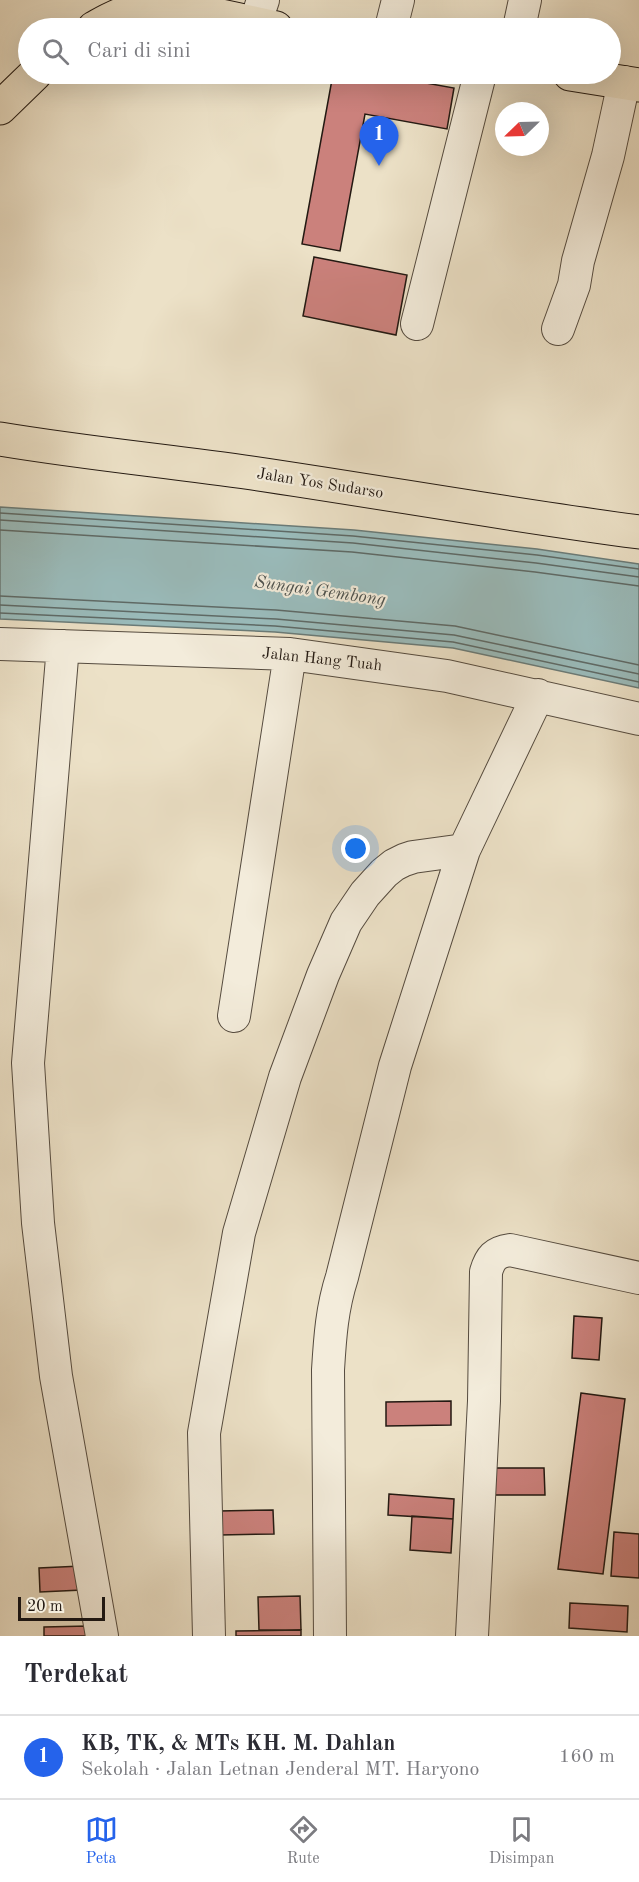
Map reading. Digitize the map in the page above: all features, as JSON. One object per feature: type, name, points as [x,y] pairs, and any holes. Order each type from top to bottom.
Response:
[{"type":"main road","points":[[111,18],[132,6],[265,18]]},
{"type":"main road","points":[[0,108],[25,84]]},
{"type":"main road","name":"Jalan Yos Sudarso","points":[[0,439],[252,473],[538,519],[639,532]]},
{"type":"street","points":[[394,18],[398,0]]},
{"type":"street","points":[[521,18],[525,0]]},
{"type":"street","points":[[417,324],[477,84]]},
{"type":"street","points":[[558,329],[573,285],[608,156],[631,84]]},
{"type":"street","name":"Jalan Hang Tuah","points":[[0,644],[290,654],[447,676],[538,694],[639,719]]},
{"type":"street","points":[[63,646],[28,1063],[38,1223],[56,1376],[102,1636]]},
{"type":"street","points":[[234,1016],[290,654]]},
{"type":"street","points":[[330,1636],[328,1370],[330,1326],[335,1299],[395,1066],[464,850],[538,694]]},
{"type":"street","points":[[209,1636],[204,1433],[239,1233],[285,1077],[323,975],[346,922],[365,894],[384,873],[404,860],[464,850]]},
{"type":"street","points":[[472,1636],[484,1401],[486,1272],[489,1262],[500,1252],[510,1250],[639,1278]]},
{"type":"water","name":"Sungai Gembong","points":[[0,507],[354,530],[537,549],[639,564],[639,688],[453,648],[275,632],[0,619]]},
{"type":"building","points":[[331,84],[432,84],[454,88],[447,129],[365,114],[340,251],[302,244]]},
{"type":"building","points":[[314,257],[407,275],[396,335],[303,316]]},
{"type":"building","points":[[574,1316],[602,1318],[599,1360],[572,1358]]},
{"type":"building","points":[[581,1393],[625,1399],[603,1574],[558,1569]]},
{"type":"building","points":[[451,1401],[451,1425],[386,1426],[386,1402]]},
{"type":"building","points":[[485,1468],[544,1468],[545,1495],[485,1495]]},
{"type":"building","points":[[389,1494],[454,1499],[453,1519],[388,1515]]},
{"type":"building","points":[[273,1510],[274,1534],[220,1535],[219,1511]]},
{"type":"building","points":[[412,1516],[453,1519],[451,1553],[410,1550]]},
{"type":"building","points":[[614,1532],[639,1534],[639,1578],[611,1576]]},
{"type":"building","points":[[81,1566],[82,1590],[40,1592],[39,1568]]},
{"type":"building","points":[[300,1596],[301,1630],[259,1630],[258,1597]]},
{"type":"building","points":[[570,1603],[628,1606],[627,1632],[569,1628]]},
{"type":"building","points":[[88,1626],[89,1636],[44,1636],[44,1627]]},
{"type":"building","points":[[301,1630],[301,1636],[236,1636],[236,1631]]},
{"type":"place","name":"KB, TK, & MTs KH. M. Dahlan","points":[[379,166]]}]
